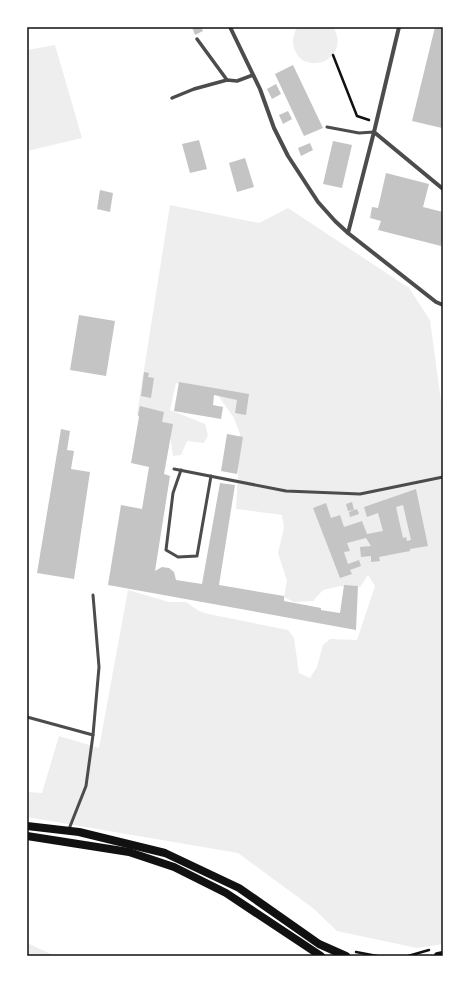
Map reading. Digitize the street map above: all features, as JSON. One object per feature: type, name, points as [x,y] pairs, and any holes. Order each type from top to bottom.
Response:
[{"type":"main road","points":[[27,826],[79,832],[164,853],[239,888],[319,944],[346,956]]},
{"type":"main road","points":[[27,836],[73,842],[129,852],[174,867],[226,893],[321,956]]},
{"type":"main road","points":[[438,956],[443,955]]},
{"type":"street","points":[[230,27],[260,90],[274,128],[288,156],[318,202],[348,233],[436,302],[443,305]]},
{"type":"street","points":[[348,233],[377,122],[399,27]]},
{"type":"street","points":[[197,39],[227,80]]},
{"type":"street","points":[[172,98],[194,89],[227,80],[237,81],[253,75]]},
{"type":"street","points":[[374,132],[443,189]]},
{"type":"lane","points":[[327,127],[360,133],[374,132]]},
{"type":"lane","points":[[174,469],[286,491],[360,494],[443,477]]},
{"type":"lane","points":[[180,470],[173,493],[166,550],[178,557],[197,556],[212,476]]},
{"type":"lane","points":[[68,831],[86,786],[93,735],[99,668],[93,595]]},
{"type":"lane","points":[[27,717],[93,735]]},
{"type":"path","points":[[333,55],[357,116],[377,122]]},
{"type":"path","points":[[408,956],[430,950]]},
{"type":"shaded area","points":[[298,27],[333,27],[337,38],[337,48],[325,61],[316,63],[307,62],[299,57],[294,48],[293,37]]},
{"type":"shaded area","points":[[55,45],[82,138],[27,151],[27,50]]},
{"type":"shaded area","points":[[170,205],[259,223],[288,208],[409,288],[430,320],[443,416],[443,944],[417,948],[337,931],[314,909],[238,853],[27,817],[27,792],[42,793],[59,736],[99,748],[128,590],[169,602],[186,602],[199,611],[208,614],[288,630],[294,638],[299,673],[310,678],[317,667],[323,645],[330,639],[357,640],[375,586],[368,575],[360,587],[340,586],[323,590],[313,601],[294,602],[284,597],[287,581],[278,553],[284,528],[282,515],[236,509],[240,434],[234,418],[217,394],[176,383],[170,410],[205,424],[208,435],[204,443],[187,441],[181,455],[173,456],[169,429],[137,414]]},
{"type":"shaded area","points":[[27,943],[55,956],[27,956]]},
{"type":"building","points":[[192,27],[201,27],[203,31],[195,35]]},
{"type":"building","points":[[435,27],[443,27],[442,128],[412,121]]},
{"type":"building","points":[[293,65],[323,128],[304,136],[275,74]]},
{"type":"building","points":[[276,84],[281,94],[272,99],[267,89]]},
{"type":"building","points":[[288,111],[292,119],[283,124],[279,115]]},
{"type":"building","points":[[199,140],[207,169],[190,173],[182,144]]},
{"type":"building","points":[[333,141],[352,145],[342,188],[323,184]]},
{"type":"building","points":[[310,143],[313,150],[301,156],[298,148]]},
{"type":"building","points":[[245,158],[254,187],[237,192],[229,163]]},
{"type":"building","points":[[386,173],[429,184],[423,207],[443,212],[443,236],[441,246],[378,230],[381,221],[370,218],[372,207],[378,208]]},
{"type":"building","points":[[100,190],[113,193],[110,212],[97,209]]},
{"type":"building","points":[[79,315],[115,321],[106,376],[70,370]]},
{"type":"building","points":[[144,372],[149,373],[148,377],[154,378],[151,398],[141,396]]},
{"type":"building","points":[[179,382],[249,394],[246,415],[235,413],[237,400],[214,395],[213,405],[223,407],[221,419],[174,411]]},
{"type":"building","points":[[140,406],[164,412],[162,422],[173,424],[164,474],[170,476],[155,571],[162,567],[169,568],[174,572],[176,580],[202,584],[220,483],[235,485],[219,585],[284,596],[284,601],[340,613],[344,585],[358,586],[356,630],[108,585],[121,505],[142,509],[149,467],[131,463]]},
{"type":"building","points":[[61,429],[70,431],[67,450],[74,451],[71,469],[90,472],[74,579],[37,573]]},
{"type":"building","points":[[227,434],[243,437],[237,474],[221,471]]},
{"type":"building","points":[[416,489],[428,546],[379,557],[380,561],[371,562],[371,556],[361,557],[360,547],[371,546],[366,538],[347,543],[350,551],[344,552],[348,564],[359,560],[361,566],[350,570],[352,574],[340,578],[313,508],[326,503],[331,518],[340,515],[344,527],[362,521],[367,534],[383,531],[378,513],[367,517],[364,507]],"holes":[[[403,505],[411,540],[407,541],[406,537],[403,538],[396,507]]]},
{"type":"building","points":[[352,502],[354,510],[348,511],[346,504]]},
{"type":"building","points":[[357,509],[359,514],[350,517],[349,512]]}]
